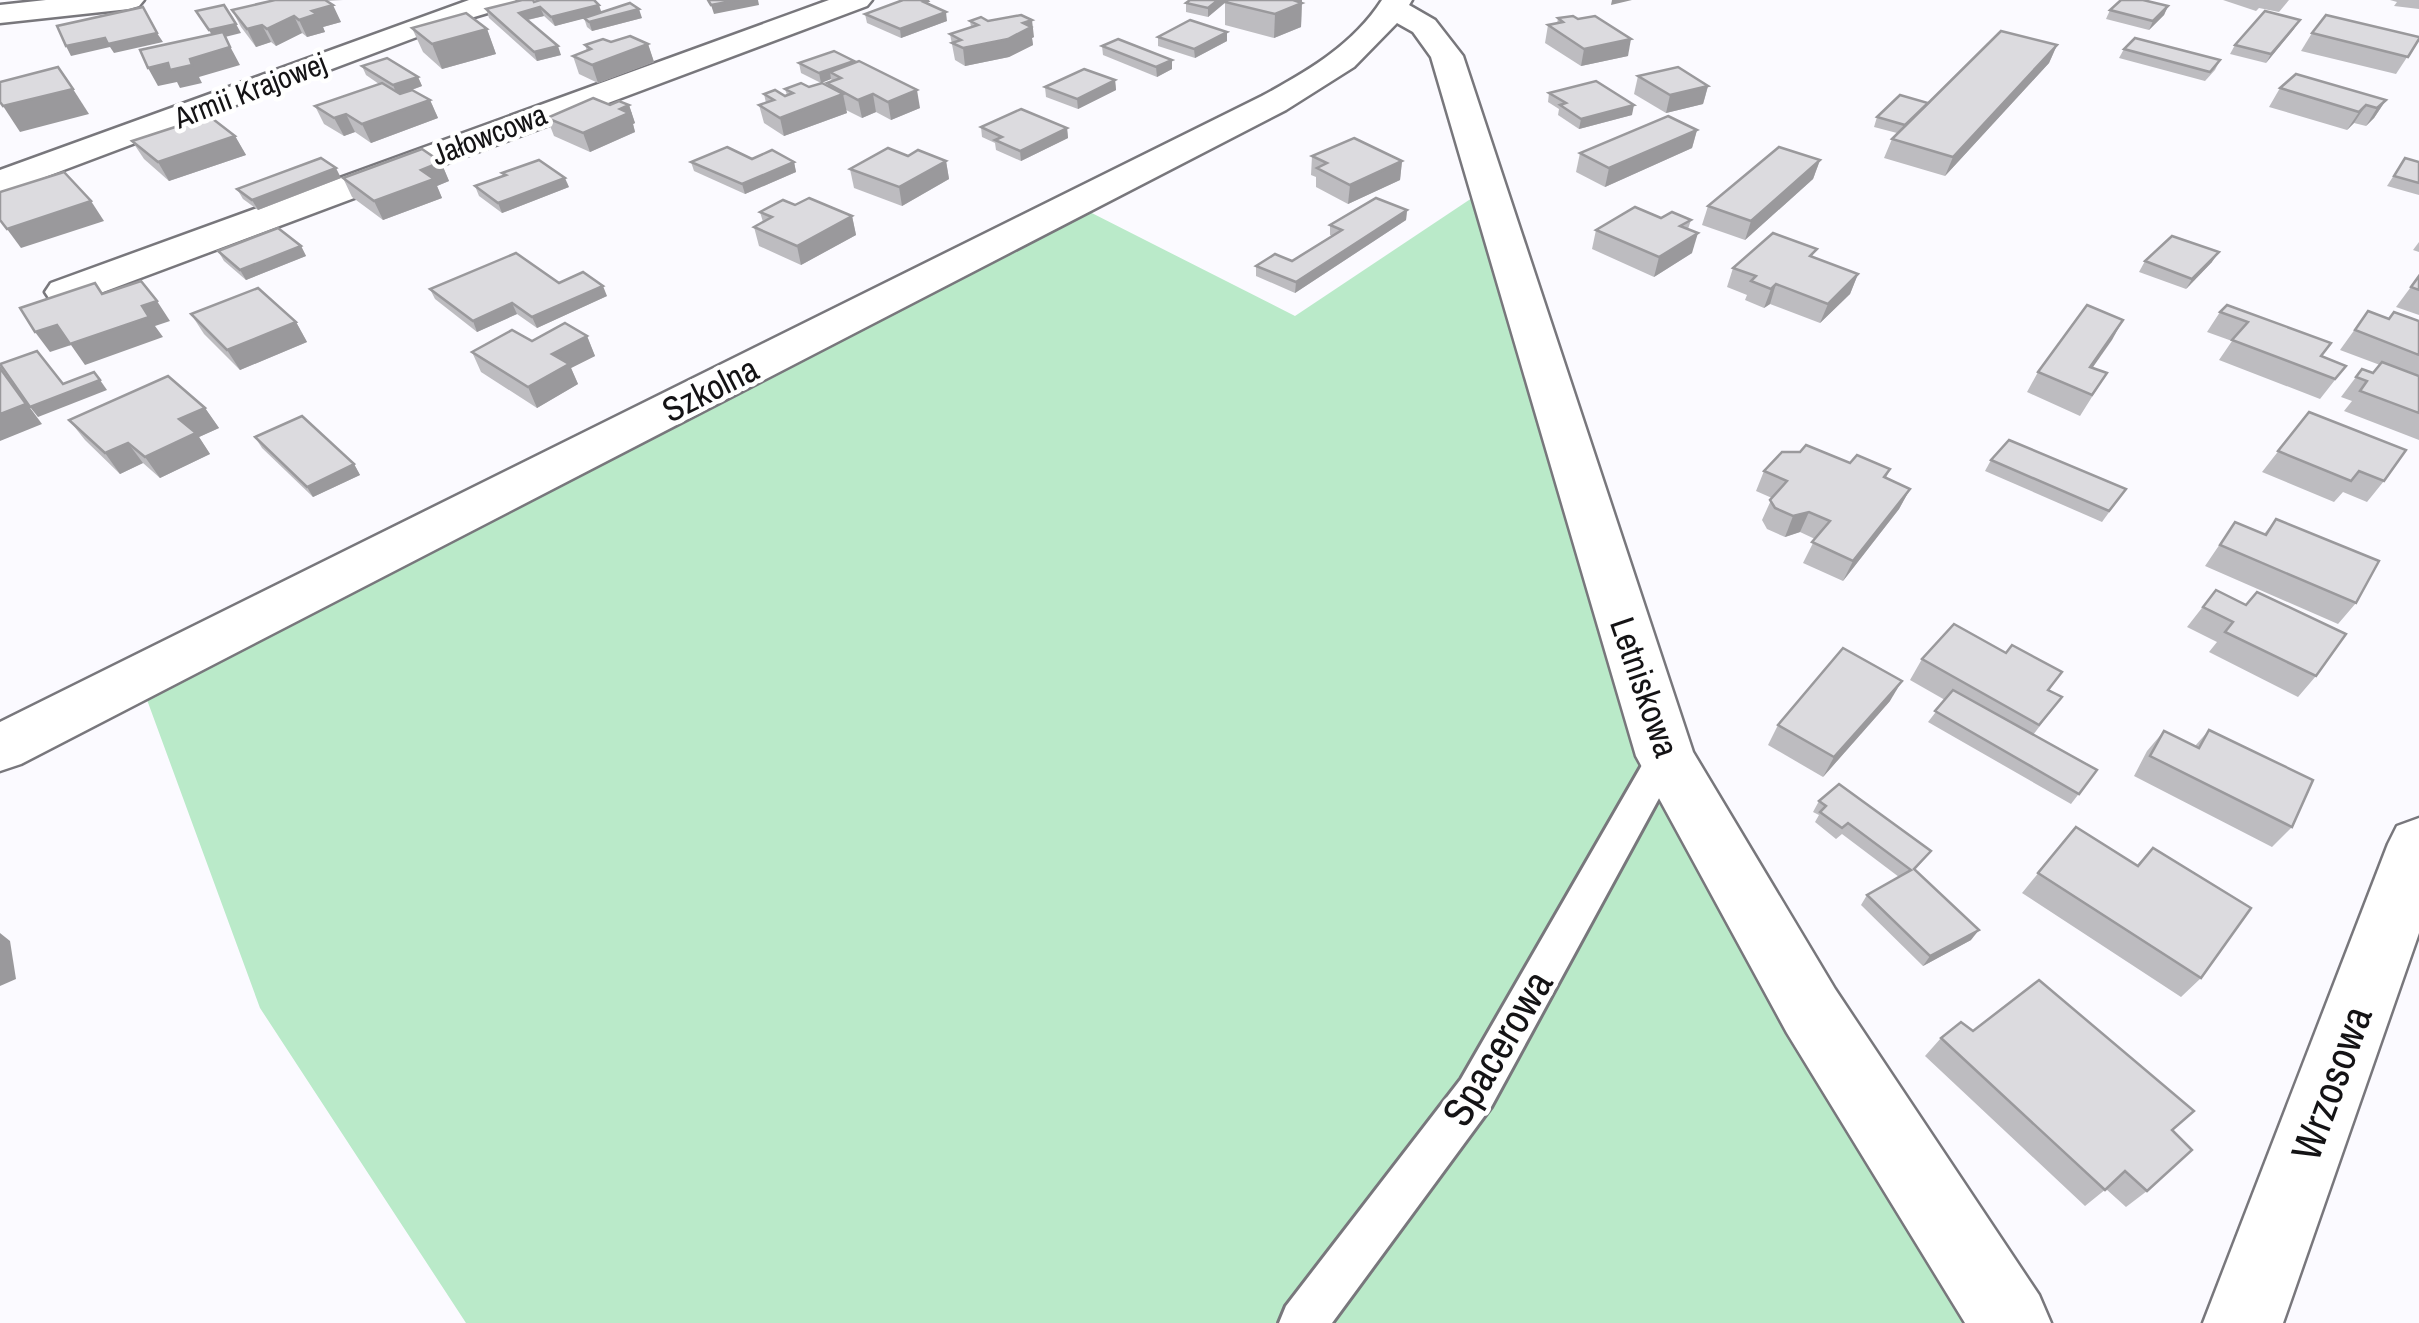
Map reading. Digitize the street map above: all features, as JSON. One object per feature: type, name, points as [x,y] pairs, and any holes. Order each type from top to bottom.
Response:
[{"type":"street","points":[[0,14],[129,0]]},
{"type":"street","name":"Armii Krajowej","points":[[0,183],[443,17],[501,0]]},
{"type":"street","name":"Jałowcowa","points":[[65,292],[857,0]]},
{"type":"street","name":"Szkolna","points":[[0,748],[1274,103],[1336,68],[1395,4]]},
{"type":"street","name":"Letniskowa","points":[[1395,4],[1424,26],[1448,56],[1665,756],[1811,1011],[2011,1323]]},
{"type":"street","name":"Wrzosowa","points":[[2244,1323],[2419,844]]},
{"type":"lane","name":"Spacerowa","points":[[1304,1323],[1476,1094],[1665,756]]},
{"type":"green space","points":[[1490,186],[1665,756],[2011,1323],[466,1323],[260,1008],[139,678],[1074,204],[1295,316]]},
{"type":"building","points":[[275,0],[325,0],[333,5],[267,29],[262,25],[247,29],[232,10]]},
{"type":"building","points":[[522,0],[594,0],[599,5],[551,17],[540,7],[519,13],[558,46],[534,52],[486,9]]},
{"type":"building","points":[[708,0],[738,0],[711,5]]},
{"type":"building","points":[[903,0],[927,0],[924,2],[946,12],[900,29],[865,14]]},
{"type":"building","points":[[1218,0],[1208,8],[1186,3]]},
{"type":"building","points":[[2121,0],[2168,6],[2153,21],[2110,10]]},
{"type":"building","points":[[1225,2],[1302,3],[1275,14]]},
{"type":"building","points":[[630,3],[639,9],[589,22],[584,18]]},
{"type":"building","points":[[224,5],[236,24],[209,30],[196,11]]},
{"type":"building","points":[[143,7],[157,33],[108,44],[105,38],[66,46],[57,26]]},
{"type":"building","points":[[2265,11],[2300,20],[2271,54],[2235,45]]},
{"type":"building","points":[[466,13],[487,29],[432,44],[412,28]]},
{"type":"building","points":[[1021,15],[1032,20],[1023,23],[1031,27],[1008,39],[963,48],[952,43],[961,40],[950,34],[978,25],[970,21]]},
{"type":"building","points":[[2326,15],[2419,39],[2408,57],[2312,33]]},
{"type":"building","points":[[1595,16],[1631,39],[1584,49],[1548,25],[1563,22],[1558,18]]},
{"type":"building","points":[[1190,20],[1227,32],[1194,49],[1158,37]]},
{"type":"building","points":[[2001,31],[2057,45],[1953,157],[1892,139]]},
{"type":"building","points":[[223,32],[230,47],[190,59],[192,65],[170,70],[168,63],[148,68],[140,50]]},
{"type":"building","points":[[630,36],[648,44],[592,65],[573,56],[591,49],[585,45]]},
{"type":"building","points":[[2135,38],[2220,60],[2210,72],[2124,49]]},
{"type":"building","points":[[1118,39],[1172,60],[1156,67],[1102,46]]},
{"type":"building","points":[[834,51],[854,61],[819,73],[799,63]]},
{"type":"building","points":[[387,58],[418,77],[393,85],[362,66]]},
{"type":"building","points":[[859,61],[917,90],[888,102],[873,94],[858,100],[827,83],[841,78],[830,72]]},
{"type":"building","points":[[58,67],[73,89],[3,106],[0,102],[0,82]]},
{"type":"building","points":[[1678,67],[1708,86],[1670,95],[1638,76]]},
{"type":"building","points":[[1084,69],[1115,80],[1077,99],[1045,87]]},
{"type":"building","points":[[2296,74],[2386,100],[2377,108],[2366,105],[2359,112],[2280,88]]},
{"type":"building","points":[[1596,81],[1634,105],[1581,119],[1549,93]]},
{"type":"building","points":[[382,83],[400,94],[412,90],[430,100],[362,124],[346,114],[334,118],[315,106]]},
{"type":"building","points":[[801,83],[809,87],[822,83],[843,94],[780,118],[759,105],[774,100],[764,94],[775,90],[785,96],[793,93],[785,89]]},
{"type":"building","points":[[1900,95],[1928,103],[1905,125],[1877,117]]},
{"type":"building","points":[[593,98],[610,105],[619,101],[629,105],[620,109],[629,113],[583,133],[547,118]]},
{"type":"building","points":[[1021,109],[1067,128],[1020,151],[995,140],[1002,137],[981,127]]},
{"type":"building","points":[[209,116],[235,136],[158,162],[132,141]]},
{"type":"building","points":[[1668,116],[1697,130],[1609,168],[1580,153]]},
{"type":"building","points":[[1354,138],[1402,161],[1350,185],[1317,168],[1327,163],[1312,156]]},
{"type":"building","points":[[727,147],[752,159],[772,150],[794,162],[742,184],[691,162]]},
{"type":"building","points":[[1779,147],[1820,160],[1751,221],[1708,206]]},
{"type":"building","points":[[888,148],[908,156],[918,150],[946,161],[899,187],[850,169]]},
{"type":"building","points":[[422,149],[441,162],[421,170],[434,179],[374,201],[343,178]]},
{"type":"building","points":[[321,158],[336,168],[252,200],[237,189]]},
{"type":"building","points":[[2405,158],[2419,162],[2419,183],[2394,176]]},
{"type":"building","points":[[539,160],[565,178],[498,203],[475,186],[506,175],[502,173]]},
{"type":"building","points":[[64,172],[91,201],[7,229],[0,220],[0,192]]},
{"type":"building","points":[[809,198],[852,216],[797,246],[754,227],[772,217],[760,212],[783,200],[795,205]]},
{"type":"building","points":[[1376,198],[1407,210],[1296,282],[1256,266],[1275,254],[1292,261],[1342,230],[1330,225]]},
{"type":"building","points":[[1635,207],[1661,218],[1672,212],[1691,220],[1680,226],[1698,233],[1659,257],[1596,230]]},
{"type":"building","points":[[278,228],[301,246],[240,270],[218,251]]},
{"type":"building","points":[[1773,233],[1817,249],[1810,256],[1858,274],[1828,304],[1776,284],[1771,289],[1751,281],[1756,276],[1733,268]]},
{"type":"building","points":[[2172,236],[2219,252],[2192,279],[2145,261]]},
{"type":"building","points":[[516,253],[559,283],[583,272],[603,286],[532,317],[512,303],[473,321],[430,289]]},
{"type":"building","points":[[141,281],[157,301],[142,306],[149,317],[70,344],[57,325],[35,332],[20,308],[95,283],[102,294]]},
{"type":"building","points":[[258,288],[296,322],[227,350],[191,314]]},
{"type":"building","points":[[2087,305],[2123,320],[2090,367],[2107,373],[2092,395],[2038,372]]},
{"type":"building","points":[[2227,305],[2331,343],[2321,356],[2346,366],[2335,379],[2232,340],[2248,322],[2220,312]]},
{"type":"building","points":[[2368,311],[2389,319],[2394,312],[2419,321],[2419,355],[2355,330]]},
{"type":"building","points":[[565,323],[587,336],[552,354],[569,364],[528,387],[472,352],[512,330],[532,341]]},
{"type":"building","points":[[37,351],[63,384],[94,372],[100,380],[30,407],[0,364]]},
{"type":"building","points":[[2382,362],[2419,376],[2419,413],[2360,391],[2367,381],[2356,377],[2362,369],[2373,373]]},
{"type":"building","points":[[0,368],[26,404],[0,414]]},
{"type":"building","points":[[168,376],[205,408],[179,419],[196,433],[145,457],[128,443],[105,453],[69,420]]},
{"type":"building","points":[[2309,412],[2406,450],[2384,481],[2359,471],[2351,481],[2278,451]]},
{"type":"building","points":[[302,416],[354,464],[307,487],[255,437]]},
{"type":"building","points":[[2009,440],[2126,489],[2109,511],[1991,460]]},
{"type":"building","points":[[1806,445],[1850,463],[1857,455],[1890,469],[1884,477],[1910,489],[1853,561],[1812,542],[1830,521],[1809,512],[1793,516],[1775,508],[1770,500],[1787,481],[1764,471],[1782,452],[1800,452]]},
{"type":"building","points":[[2276,519],[2379,561],[2356,603],[2220,545],[2235,522],[2266,535]]},
{"type":"building","points":[[2216,590],[2246,605],[2257,592],[2346,634],[2316,676],[2225,632],[2233,622],[2203,607]]},
{"type":"building","points":[[1954,624],[2006,653],[2012,645],[2062,672],[2048,690],[2062,697],[2039,725],[1922,659]]},
{"type":"building","points":[[1843,648],[1902,681],[1834,757],[1778,725]]},
{"type":"building","points":[[1953,690],[2097,770],[2079,794],[1935,711]]},
{"type":"building","points":[[2209,730],[2313,780],[2292,827],[2150,756],[2164,731],[2199,748]]},
{"type":"building","points":[[1839,784],[1931,851],[1914,869],[1979,930],[1930,956],[1867,895],[1911,870],[1848,823],[1842,828],[1820,812],[1826,806],[1819,801]]},
{"type":"building","points":[[2076,827],[2138,866],[2153,848],[2251,908],[2201,978],[2038,873]]},
{"type":"building","points":[[2039,980],[2194,1111],[2172,1130],[2192,1150],[2147,1191],[2125,1171],[2105,1190],[1941,1038],[1961,1022],[1973,1031]]}]
